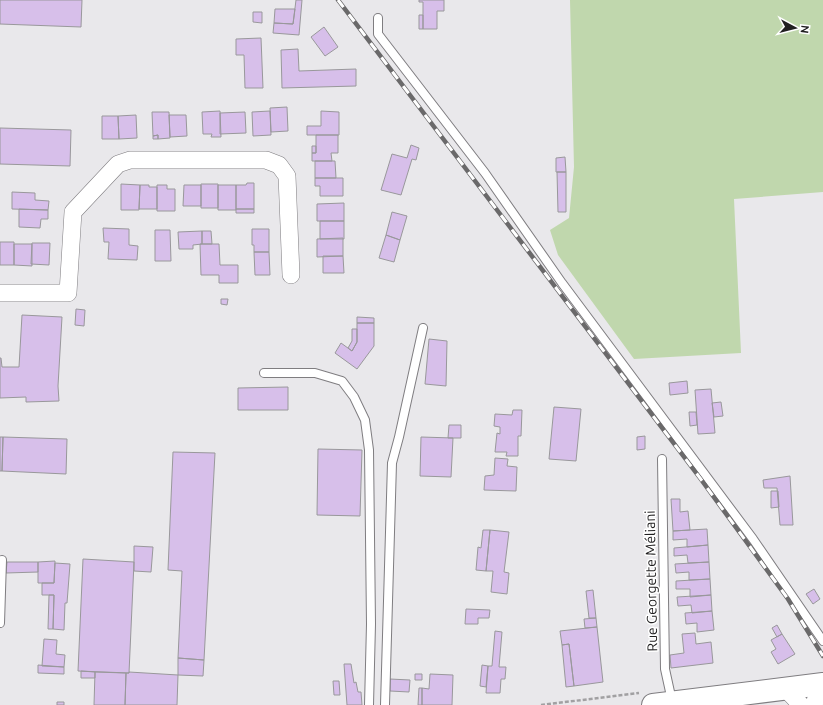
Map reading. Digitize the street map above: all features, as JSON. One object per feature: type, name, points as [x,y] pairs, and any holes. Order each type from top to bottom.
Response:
[{"type":"main road","points":[[663,704],[786,689],[819,691]]},
{"type":"street","points":[[0,293],[68,293],[73,212],[118,164],[130,160],[266,160],[279,165],[287,176],[291,275]]},
{"type":"street","points":[[786,689],[801,705]]},
{"type":"lane","points":[[378,18],[378,34],[485,173],[562,283],[753,539],[823,640]]},
{"type":"lane","points":[[385,705],[392,463],[422,328]]},
{"type":"lane","points":[[264,373],[315,373],[342,382],[354,397],[365,420],[369,450],[371,624],[369,705]]},
{"type":"lane","name":"Rue Georgette Méliani","points":[[662,459],[665,669],[663,704]]},
{"type":"lane","points":[[0,623],[2,560]]},
{"type":"green space","points":[[570,0],[823,0],[823,192],[734,199],[741,353],[634,359],[558,255],[550,230],[569,218],[574,167]]},
{"type":"building","points":[[0,0],[82,0],[81,27],[0,24]]},
{"type":"building","points":[[296,0],[302,0],[299,35],[273,33],[274,23],[293,24]]},
{"type":"building","points":[[419,0],[444,0],[444,11],[437,11],[437,29],[423,29],[423,2],[419,2]]},
{"type":"building","points":[[275,9],[295,9],[293,24],[274,23]]},
{"type":"building","points":[[253,12],[262,12],[262,23],[253,22]]},
{"type":"building","points":[[419,15],[423,15],[423,29],[419,29]]},
{"type":"building","points":[[324,27],[338,47],[325,56],[311,37]]},
{"type":"building","points":[[261,38],[263,88],[245,88],[244,55],[236,55],[236,39]]},
{"type":"building","points":[[298,49],[299,71],[356,69],[356,86],[282,88],[281,50]]},
{"type":"building","points":[[287,107],[288,131],[271,132],[270,108]]},
{"type":"building","points":[[220,111],[221,137],[211,137],[212,134],[203,134],[202,112]]},
{"type":"building","points":[[270,111],[271,135],[253,136],[252,112]]},
{"type":"building","points":[[321,111],[339,112],[339,135],[307,135],[307,126],[321,126]]},
{"type":"building","points":[[152,112],[169,112],[170,138],[158,139],[158,135],[153,136]]},
{"type":"building","points":[[245,112],[246,133],[220,134],[220,113]]},
{"type":"building","points":[[136,115],[137,138],[119,139],[118,116]]},
{"type":"building","points":[[169,115],[186,115],[187,136],[170,137]]},
{"type":"building","points":[[102,116],[118,116],[119,139],[102,139]]},
{"type":"building","points":[[0,128],[71,130],[70,166],[0,164]]},
{"type":"building","points":[[158,135],[158,139],[153,139],[153,136]]},
{"type":"building","points":[[316,135],[338,135],[338,153],[331,153],[332,161],[312,161],[312,153],[316,153]]},
{"type":"building","points":[[411,145],[419,148],[416,160],[412,159],[401,195],[381,190],[392,154],[407,158]]},
{"type":"building","points":[[312,146],[316,146],[316,153],[312,153]]},
{"type":"building","points":[[565,157],[566,172],[556,172],[556,158]]},
{"type":"building","points":[[315,161],[335,161],[336,178],[315,178]]},
{"type":"building","points":[[557,172],[566,172],[566,212],[558,212]]},
{"type":"building","points":[[315,178],[343,178],[343,196],[320,196],[320,186],[315,186]]},
{"type":"building","points":[[247,183],[254,183],[254,209],[236,209],[236,185],[246,185]]},
{"type":"building","points":[[121,184],[140,185],[139,210],[121,210]]},
{"type":"building","points":[[201,184],[218,184],[218,208],[201,208]]},
{"type":"building","points":[[140,185],[157,187],[157,209],[139,209]]},
{"type":"building","points":[[157,185],[167,185],[167,189],[175,189],[175,211],[157,211]]},
{"type":"building","points":[[184,185],[201,185],[201,206],[183,206]]},
{"type":"building","points":[[218,185],[236,185],[236,210],[218,210]]},
{"type":"building","points":[[12,192],[35,193],[35,200],[49,201],[48,210],[12,209]]},
{"type":"building","points":[[344,203],[344,221],[317,221],[317,204]]},
{"type":"building","points":[[19,209],[48,210],[48,219],[41,219],[40,228],[19,227]]},
{"type":"building","points":[[236,209],[254,209],[254,213],[236,213]]},
{"type":"building","points":[[392,212],[407,216],[400,240],[386,235]]},
{"type":"building","points":[[320,221],[344,221],[344,239],[320,239]]},
{"type":"building","points":[[103,228],[129,229],[129,245],[138,246],[137,260],[108,259],[109,242],[104,242]]},
{"type":"building","points":[[252,229],[269,229],[269,252],[254,252],[254,245],[252,245]]},
{"type":"building","points":[[155,230],[170,230],[171,261],[155,261]]},
{"type":"building","points":[[202,231],[202,244],[193,245],[193,249],[179,249],[178,232]]},
{"type":"building","points":[[202,231],[211,231],[212,244],[202,244]]},
{"type":"building","points":[[386,235],[400,240],[394,262],[379,258]]},
{"type":"building","points":[[343,238],[343,256],[317,257],[317,239]]},
{"type":"building","points":[[0,242],[14,242],[14,265],[0,265]]},
{"type":"building","points":[[32,243],[50,243],[49,265],[31,264]]},
{"type":"building","points":[[14,244],[32,244],[32,266],[14,265]]},
{"type":"building","points":[[200,244],[219,244],[220,265],[238,265],[238,283],[219,283],[219,275],[201,275]]},
{"type":"building","points":[[254,252],[269,252],[270,275],[255,275]]},
{"type":"building","points":[[323,256],[343,256],[344,273],[323,273]]},
{"type":"building","points":[[221,299],[228,299],[227,305],[221,304]]},
{"type":"building","points":[[76,309],[85,310],[84,326],[75,325]]},
{"type":"building","points":[[22,315],[62,317],[58,386],[59,401],[26,402],[26,397],[0,398],[0,358],[2,367],[19,367]]},
{"type":"building","points":[[357,317],[374,318],[374,323],[357,323]]},
{"type":"building","points":[[357,323],[374,323],[374,346],[357,369],[335,353],[341,343],[352,351],[357,342]]},
{"type":"building","points":[[352,329],[357,329],[357,342],[352,351],[348,348],[352,341]]},
{"type":"building","points":[[429,339],[447,341],[446,386],[425,384]]},
{"type":"building","points":[[687,381],[688,393],[670,395],[669,383]]},
{"type":"building","points":[[288,387],[288,410],[238,410],[238,388]]},
{"type":"building","points":[[711,389],[715,433],[698,434],[695,390]]},
{"type":"building","points":[[721,402],[723,416],[714,417],[712,403]]},
{"type":"building","points":[[554,407],[581,409],[576,461],[549,459]]},
{"type":"building","points":[[513,410],[522,410],[521,436],[518,436],[518,456],[506,456],[507,452],[495,452],[497,433],[500,434],[500,427],[494,426],[495,414],[512,415]]},
{"type":"building","points":[[689,412],[696,412],[697,425],[690,426]]},
{"type":"building","points":[[449,425],[461,425],[461,438],[448,438]]},
{"type":"building","points":[[645,436],[645,449],[637,450],[637,437]]},
{"type":"building","points":[[0,437],[3,437],[2,471],[0,471]]},
{"type":"building","points":[[3,437],[67,439],[66,474],[2,471]]},
{"type":"building","points":[[421,437],[453,438],[451,477],[420,476]]},
{"type":"building","points":[[318,449],[362,450],[360,516],[317,515]]},
{"type":"building","points":[[173,452],[215,453],[204,660],[178,658],[182,571],[168,570]]},
{"type":"building","points":[[495,458],[508,459],[507,466],[517,467],[516,491],[484,490],[485,476],[494,475]]},
{"type":"building","points":[[790,476],[793,525],[780,525],[777,488],[764,488],[763,480]]},
{"type":"building","points":[[771,491],[778,491],[779,507],[771,508]]},
{"type":"building","points":[[671,499],[680,499],[680,512],[688,511],[690,530],[673,531]]},
{"type":"building","points":[[707,529],[708,545],[687,547],[687,539],[673,540],[673,531]]},
{"type":"building","points":[[483,530],[490,530],[486,571],[476,570],[478,547],[481,548]]},
{"type":"building","points":[[490,530],[509,532],[504,572],[509,573],[507,594],[491,592],[493,571],[486,571]]},
{"type":"building","points":[[708,545],[709,562],[688,563],[687,555],[674,556],[674,548]]},
{"type":"building","points":[[134,546],[153,547],[151,572],[134,571]]},
{"type":"building","points":[[83,559],[134,562],[129,673],[78,671]]},
{"type":"building","points":[[55,561],[54,583],[38,583],[38,562]]},
{"type":"building","points":[[7,562],[38,562],[38,572],[6,573]]},
{"type":"building","points":[[709,562],[710,579],[689,580],[689,572],[676,573],[675,564]]},
{"type":"building","points":[[55,563],[70,564],[67,603],[65,603],[64,630],[53,629],[54,595],[42,595],[42,583],[54,583]]},
{"type":"building","points":[[710,579],[711,595],[690,597],[690,589],[676,589],[676,581]]},
{"type":"building","points":[[814,589],[820,599],[813,604],[806,594]]},
{"type":"building","points":[[593,590],[596,618],[589,618],[586,591]]},
{"type":"building","points":[[49,595],[54,595],[53,629],[48,629]]},
{"type":"building","points":[[711,595],[712,611],[692,613],[691,605],[678,606],[677,597]]},
{"type":"building","points":[[466,609],[490,610],[489,618],[478,618],[478,624],[465,624]]},
{"type":"building","points":[[712,611],[714,630],[697,632],[697,623],[686,624],[685,613]]},
{"type":"building","points":[[596,618],[597,627],[585,628],[584,619]]},
{"type":"building","points":[[777,625],[782,634],[777,637],[772,628]]},
{"type":"building","points":[[597,627],[603,682],[574,686],[569,644],[562,645],[560,631]]},
{"type":"building","points":[[495,631],[502,632],[499,667],[506,667],[505,679],[501,679],[500,693],[486,693],[488,666],[492,666]]},
{"type":"building","points":[[695,633],[696,644],[711,642],[713,663],[671,668],[670,655],[684,653],[682,634]]},
{"type":"building","points":[[782,634],[795,654],[778,664],[771,652],[776,649],[771,640]]},
{"type":"building","points":[[44,639],[57,640],[56,654],[65,655],[64,667],[42,666]]},
{"type":"building","points":[[569,644],[574,686],[566,687],[562,645]]},
{"type":"building","points":[[178,658],[204,660],[203,676],[178,675]]},
{"type":"building","points":[[344,664],[351,664],[354,683],[356,682],[358,692],[361,692],[362,705],[347,705]]},
{"type":"building","points":[[38,665],[64,667],[64,674],[38,673]]},
{"type":"building","points":[[482,665],[488,666],[486,687],[480,686]]},
{"type":"building","points":[[81,671],[95,672],[95,678],[81,678]]},
{"type":"building","points":[[95,672],[126,673],[125,705],[94,705]]},
{"type":"building","points":[[126,673],[178,675],[177,705],[125,705]]},
{"type":"building","points":[[415,674],[422,674],[422,680],[415,680]]},
{"type":"building","points":[[430,674],[453,675],[452,705],[422,705],[422,688],[429,689]]},
{"type":"building","points":[[390,679],[410,680],[409,692],[390,691]]},
{"type":"building","points":[[333,681],[339,681],[340,695],[334,695]]},
{"type":"building","points":[[419,688],[422,688],[422,705],[418,705]]},
{"type":"building","points":[[57,702],[64,702],[64,705],[57,705]]},
{"type":"railway","points":[[338,0],[700,478],[788,599],[823,656]]}]
